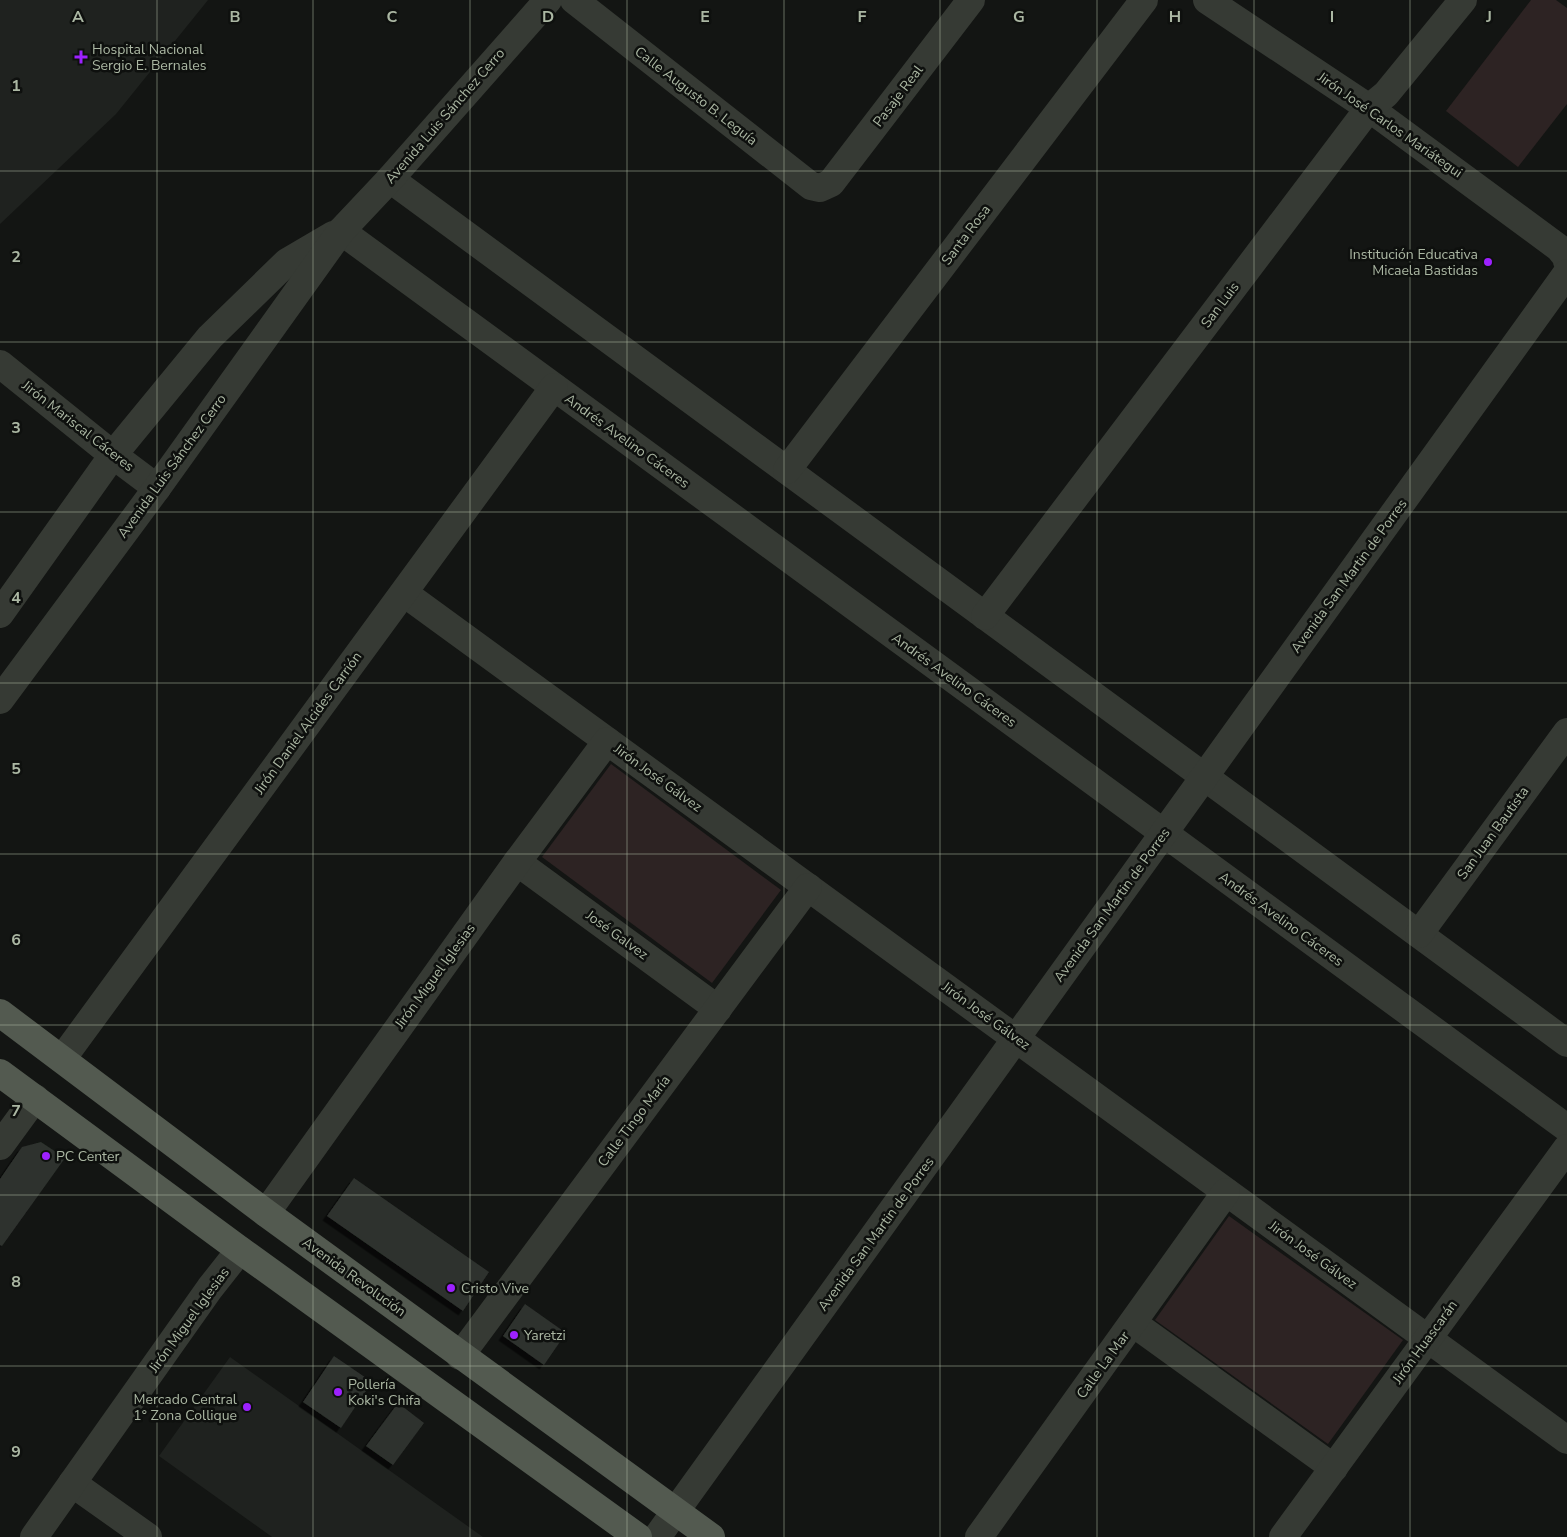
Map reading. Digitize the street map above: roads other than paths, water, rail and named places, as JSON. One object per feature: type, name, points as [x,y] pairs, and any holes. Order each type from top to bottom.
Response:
[{"type":"main road","name":"Avenida Revolución","points":[[0,1013],[460,1356],[711,1537]]},
{"type":"main road","points":[[0,1073],[240,1250],[638,1537]]},
{"type":"street","name":"Avenida Luis Sánchez Cerro","points":[[2,691],[157,488],[341,230],[390,179],[548,0]]},
{"type":"street","name":"Calle Augusto B. Leguía","points":[[574,0],[811,186],[820,188]]},
{"type":"street","name":"Pasaje Real","points":[[820,188],[831,183],[971,0]]},
{"type":"street","name":"Santa Rosa","points":[[787,470],[1144,0]]},
{"type":"street","name":"Jirón José Carlos Mariátegui","points":[[1207,0],[1369,108],[1559,248],[1567,260]]},
{"type":"street","name":"San Luis","points":[[985,616],[1369,108],[1386,94],[1463,0]]},
{"type":"street","points":[[390,179],[1567,1043]]},
{"type":"street","name":"Avenida Luis Sánchez Cerro","points":[[0,614],[113,454],[210,337],[287,262],[341,230]]},
{"type":"street","name":"Andrés Avelino Cáceres","points":[[341,230],[554,388],[1567,1128]]},
{"type":"street","name":"Avenida San Martin de Porres","points":[[657,1537],[1567,273]]},
{"type":"street","name":"Jirón Mariscal Cáceres","points":[[0,364],[157,488]]},
{"type":"street","name":"Jirón Daniel Alcides Carrión","points":[[62,1059],[554,388]]},
{"type":"street","name":"Jirón José Gálvez","points":[[404,593],[1567,1440]]},
{"type":"street","name":"San Juan Bautista","points":[[1419,934],[1567,732]]},
{"type":"street","name":"Jirón Miguel Iglesias","points":[[266,1212],[517,862],[607,740]]},
{"type":"street","name":"José Galvez","points":[[517,862],[718,1009]]},
{"type":"street","name":"Calle Tingo María","points":[[460,1356],[808,887]]},
{"type":"street","points":[[0,1146],[35,1098]]},
{"type":"street","name":"Jirón Huascarán","points":[[1284,1537],[1567,1148]]},
{"type":"street","name":"Calle La Mar","points":[[980,1537],[1226,1192]]},
{"type":"street","name":"Jirón Miguel Iglesias","points":[[34,1537],[210,1288],[240,1250]]},
{"type":"street","points":[[1133,1323],[1334,1468]]},
{"type":"street","points":[[72,1483],[148,1537]]},
{"type":"place","name":"Hospital Nacional Sergio E. Bernales","points":[[81,57]]},
{"type":"place","name":"Institución Educativa Micaela Bastidas","points":[[1488,262]]},
{"type":"place","name":"PC Center","points":[[46,1156]]},
{"type":"place","name":"Cristo Vive","points":[[451,1288]]},
{"type":"place","name":"Yaretzi","points":[[514,1335]]},
{"type":"place","name":"Pollería Koki's Chifa","points":[[338,1392]]},
{"type":"place","name":"Mercado Central 1° Zona Collique","points":[[247,1407]]}]
